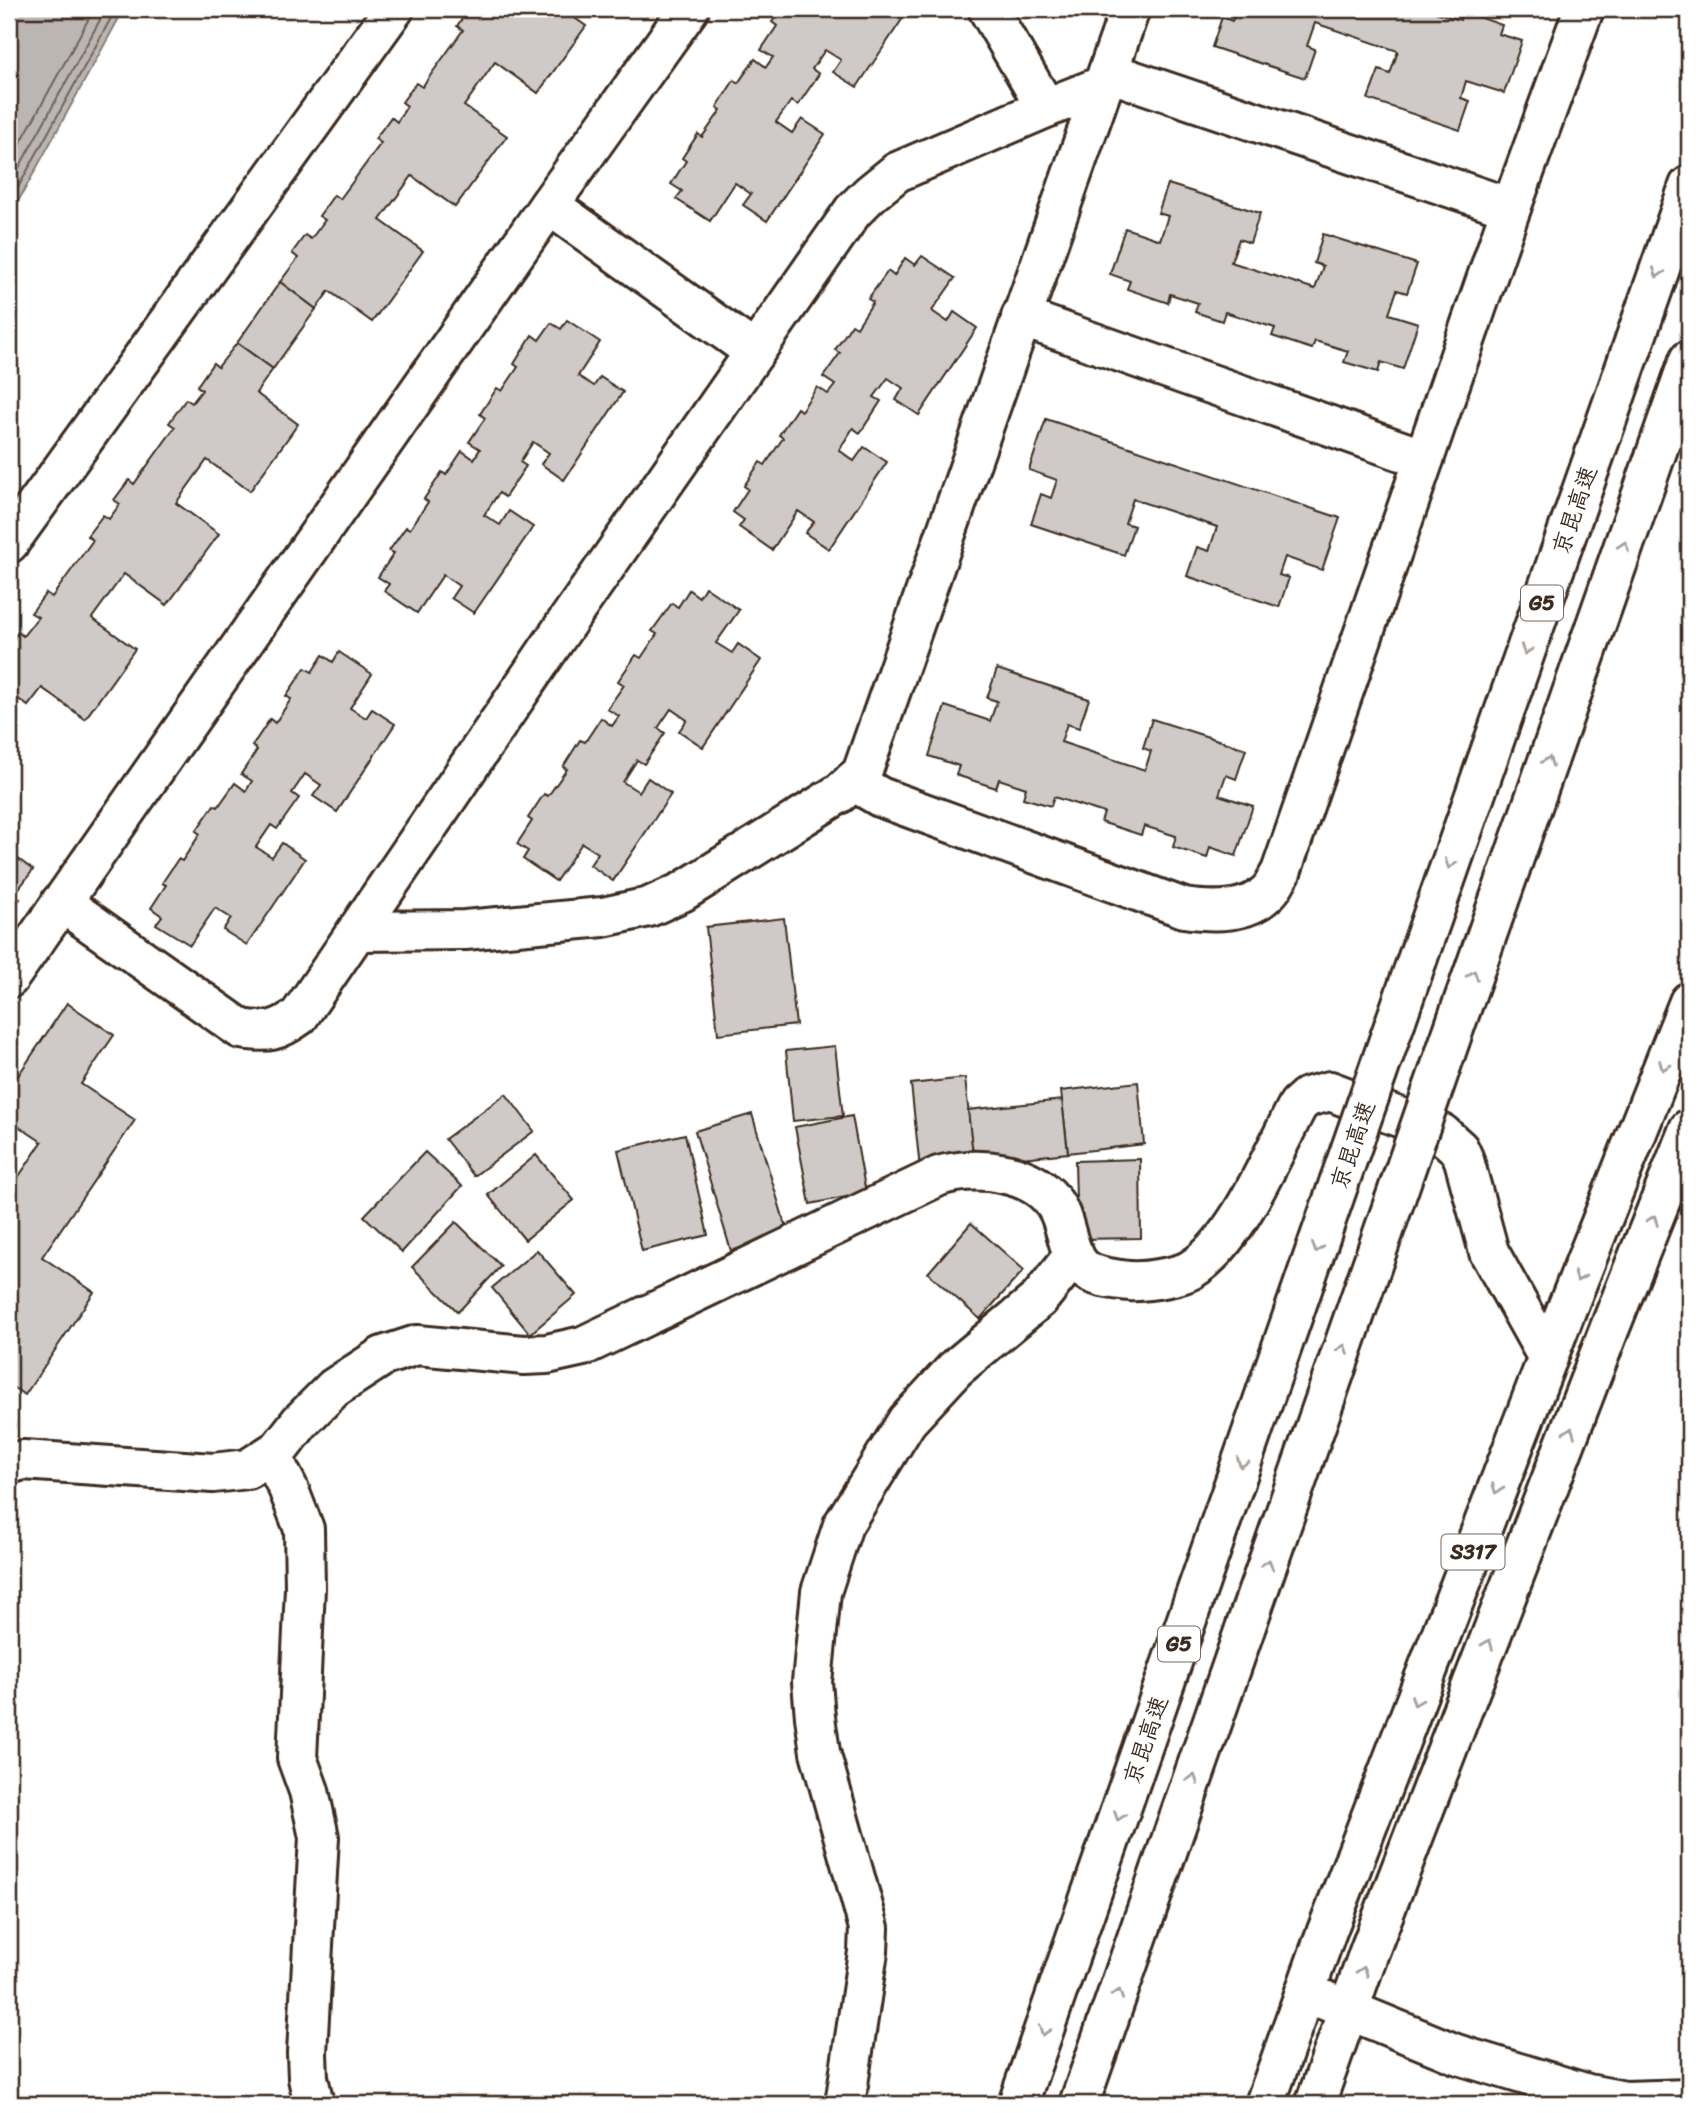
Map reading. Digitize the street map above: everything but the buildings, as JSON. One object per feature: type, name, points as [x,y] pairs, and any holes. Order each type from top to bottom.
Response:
[{"type":"main road","points":[[9,543],[394,9]]},
{"type":"main road","points":[[9,978],[689,9]]},
{"type":"main road","points":[[988,9],[1046,108]]},
{"type":"main road","points":[[358,931],[465,930],[603,917],[649,907],[682,892],[840,793],[862,773],[1130,9]]},
{"type":"main road","points":[[853,781],[880,797],[1184,908],[1228,910],[1250,904],[1269,891],[1281,872],[1511,208],[1584,9]]},
{"type":"main road","points":[[61,902],[242,1029],[264,1032],[282,1028],[299,1016],[575,611],[853,211],[897,172],[1046,108],[1105,79],[1511,208]]},
{"type":"main road","name":"京昆高速","points":[[1018,2104],[1689,186]]},
{"type":"main road","points":[[549,205],[755,352]]},
{"type":"main road","points":[[1021,317],[1424,459]]},
{"type":"main road","name":"G5","points":[[1079,2104],[1689,360]]},
{"type":"main road","name":"S317","points":[[1265,2104],[1305,1992],[1548,1358],[1689,1002]]},
{"type":"main road","points":[[9,1464],[23,1460],[213,1473],[248,1469],[271,1455],[334,1388],[383,1356],[417,1345],[524,1354],[547,1354],[583,1346],[950,1172],[1008,1174],[1040,1189],[1056,1205],[1074,1255],[1080,1265],[1090,1273],[1135,1281],[1182,1274],[1192,1269],[1234,1228],[1298,1105],[1307,1097],[1330,1091],[1441,1133],[1459,1149],[1489,1252],[1548,1358]]},
{"type":"main road","name":"S317","points":[[1315,2104],[1348,2009],[1689,1129]]},
{"type":"main road","points":[[845,2104],[868,1952],[869,1928],[820,1752],[815,1717],[812,1682],[821,1592],[843,1525],[907,1421],[955,1368],[1039,1299],[1074,1255]]},
{"type":"main road","points":[[271,1455],[304,1529],[298,1758],[309,1791],[319,1838],[307,2053],[308,2078],[314,2104]]},
{"type":"main road","points":[[1305,1992],[1456,2054],[1588,2094],[1625,2101],[1689,2099]]},
{"type":"water","points":[[9,9],[124,9],[9,218]]}]
